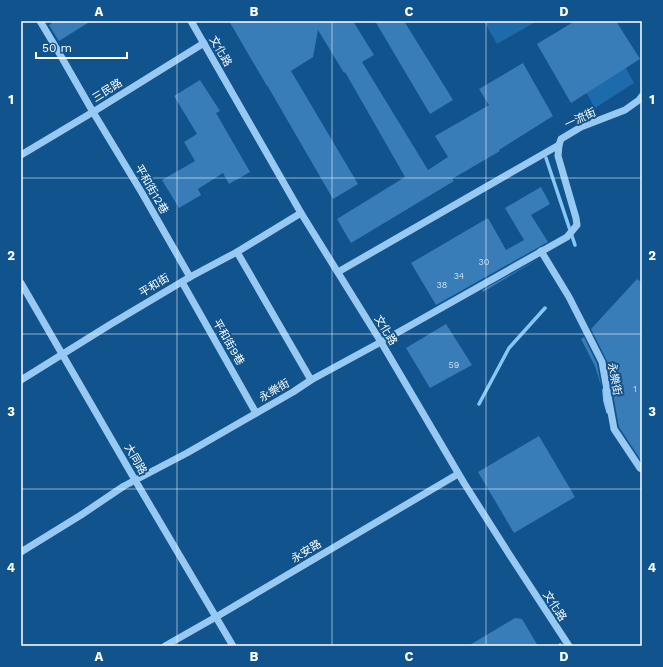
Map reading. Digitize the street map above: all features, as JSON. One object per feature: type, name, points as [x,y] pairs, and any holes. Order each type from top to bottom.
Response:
[{"type":"street","name":"平和街12巷","points":[[40,21],[190,277]]},
{"type":"street","name":"文化路","points":[[191,21],[301,213],[381,342],[458,474],[508,554],[569,646]]},
{"type":"street","name":"三民路","points":[[21,155],[204,43]]},
{"type":"street","name":"一流街","points":[[577,225],[558,156],[559,145],[562,138],[581,127],[625,110],[642,96]]},
{"type":"street","points":[[338,272],[559,145]]},
{"type":"street","name":"平和街","points":[[21,380],[190,277],[237,252],[301,213]]},
{"type":"street","name":"永樂街","points":[[21,552],[81,515],[124,486],[187,453],[293,392],[311,380],[567,237],[577,225]]},
{"type":"street","name":"永樂街","points":[[541,251],[569,297],[602,362],[614,429],[642,469]]},
{"type":"street","points":[[237,252],[311,380]]},
{"type":"street","name":"平和街9巷","points":[[182,282],[256,412]]},
{"type":"street","name":"大同路","points":[[21,283],[233,646]]},
{"type":"street","name":"永安路","points":[[165,646],[458,474]]},
{"type":"shaded area","points":[[489,21],[537,21],[497,44],[485,23]]},
{"type":"shaded area","points":[[623,63],[634,83],[595,108],[583,87]]},
{"type":"building","points":[[55,21],[91,21],[59,41],[49,25]]},
{"type":"building","points":[[229,21],[353,21],[374,55],[362,62],[428,170],[448,157],[435,136],[489,105],[479,89],[523,63],[553,116],[499,150],[500,151],[452,179],[454,181],[351,243],[337,219],[405,177],[345,72],[344,73],[318,30],[313,57],[291,71],[358,184],[333,199]]},
{"type":"building","points":[[375,21],[404,21],[453,100],[430,114]]},
{"type":"building","points":[[575,21],[616,21],[640,59],[571,103],[537,44]]},
{"type":"building","points":[[200,80],[220,111],[216,113],[250,172],[229,184],[223,173],[198,189],[201,195],[179,208],[162,180],[195,161],[184,142],[197,134],[174,96]]},
{"type":"building","points":[[541,187],[550,204],[531,215],[548,242],[436,305],[411,263],[488,218],[506,250],[524,240],[505,208]]},
{"type":"building","points":[[540,258],[483,292],[482,290]]},
{"type":"building","points":[[637,279],[642,283],[642,462],[619,427],[607,361],[591,329]]},
{"type":"building","points":[[446,324],[472,365],[430,388],[406,348]]},
{"type":"building","points":[[584,337],[597,364],[601,386],[595,366],[581,339]]},
{"type":"building","points":[[539,436],[575,497],[514,533],[478,472]]},
{"type":"building","points":[[515,618],[522,619],[538,646],[468,646]]},
{"type":"waterway","points":[[546,158],[575,245]]},
{"type":"waterway","points":[[479,404],[509,348],[545,308]]},
{"type":"waterway","points":[[604,390],[608,412]]}]
